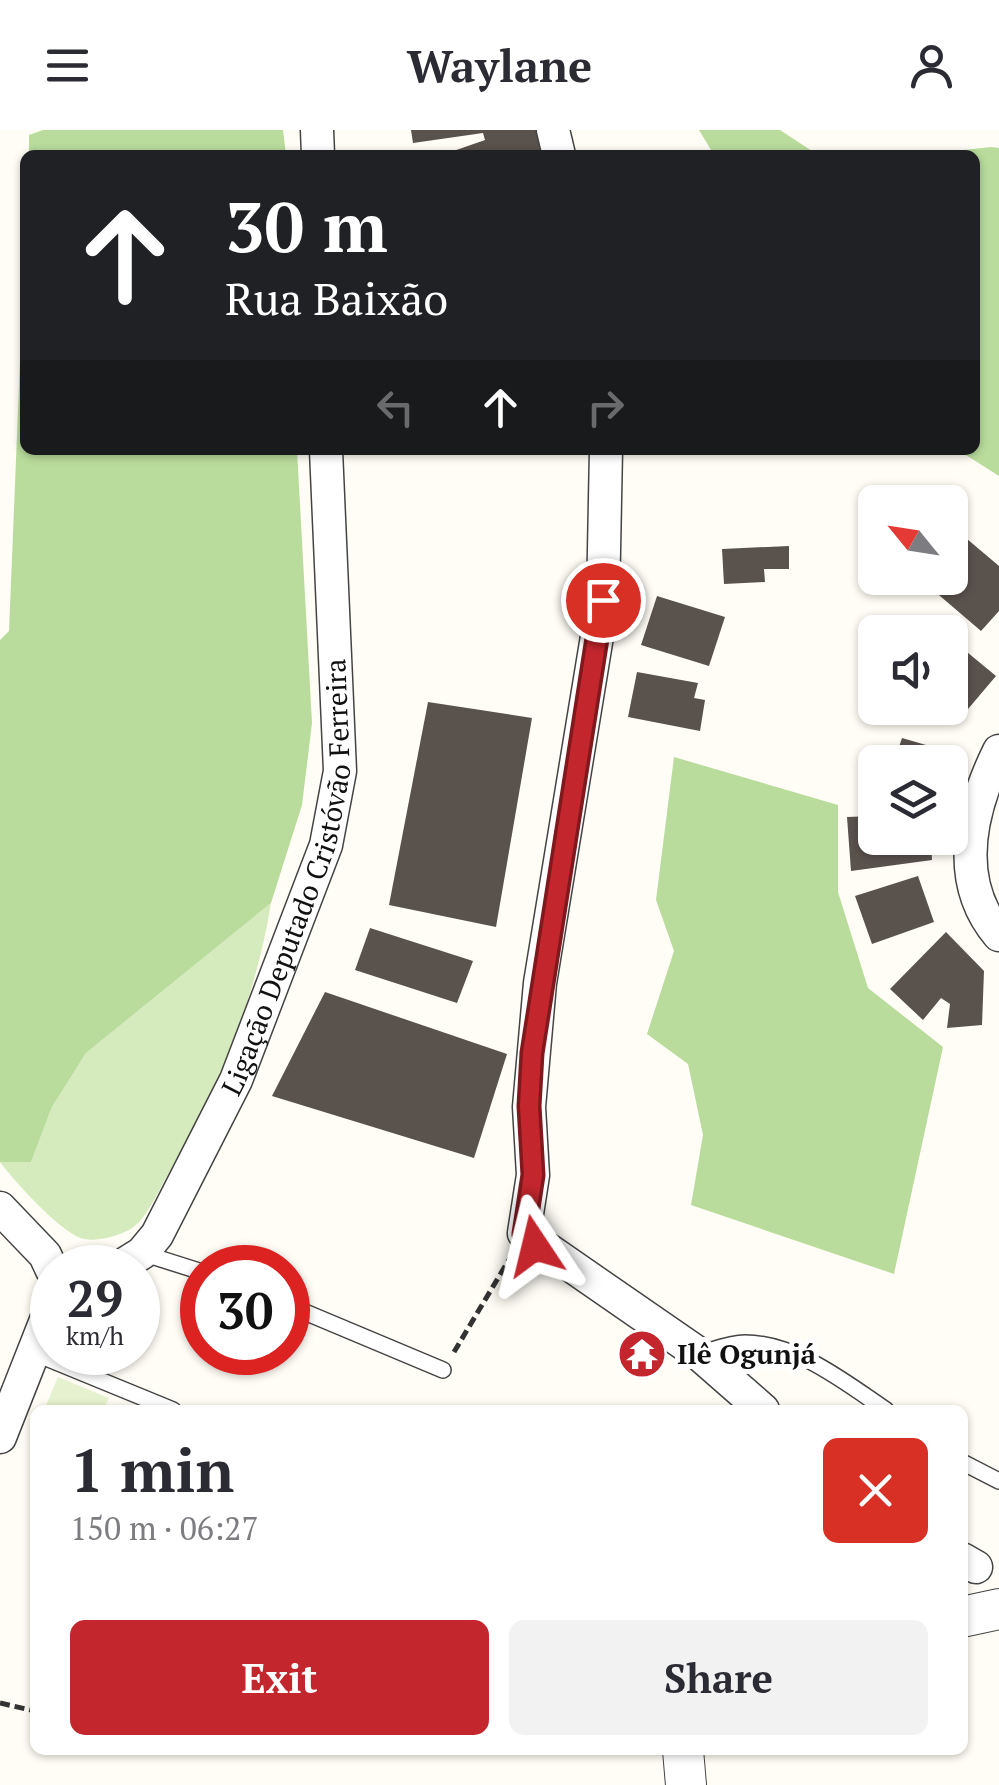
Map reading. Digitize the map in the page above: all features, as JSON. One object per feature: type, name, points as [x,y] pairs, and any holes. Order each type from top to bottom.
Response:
[{"type":"street","name":"Ligação Deputado Cristóvão Ferreira","points":[[142,1245],[170,1212],[236,1080],[326,845],[340,771],[326,455]]},
{"type":"street","points":[[606,455],[603,600],[540,983],[529,1106],[533,1175],[524,1234],[699,1354],[757,1405]]},
{"type":"street","points":[[999,751],[985,780],[970,851],[971,882],[981,914],[999,935]]},
{"type":"street","points":[[0,1208],[35,1245]]},
{"type":"street","points":[[0,1437],[30,1363]]},
{"type":"street","points":[[968,1616],[999,1610]]},
{"type":"street","points":[[683,1755],[686,1785]]},
{"type":"lane","points":[[310,1314],[443,1370]]},
{"type":"lane","points":[[699,1354],[742,1342],[759,1345],[816,1366],[878,1405]]},
{"type":"lane","points":[[88,1375],[161,1405]]},
{"type":"lane","points":[[968,1465],[999,1480]]},
{"type":"path","points":[[443,1370],[524,1234]]},
{"type":"path","points":[[0,1703],[30,1711]]},
{"type":"green space","points":[[43,130],[283,130],[285,150],[29,150],[29,135]]},
{"type":"green space","points":[[699,130],[780,130],[810,150],[711,150]]},
{"type":"green space","points":[[999,148],[999,476],[966,455],[980,455],[980,150],[964,150]]},
{"type":"green space","points":[[20,362],[20,455],[297,455],[312,723],[302,805],[271,903],[86,1053],[52,1107],[31,1162],[0,1162],[0,640],[9,631]]},
{"type":"green space","points":[[674,757],[838,805],[838,892],[868,988],[943,1047],[894,1274],[691,1205],[703,1135],[688,1064],[647,1034],[674,951],[656,900]]},
{"type":"green space","points":[[271,903],[256,972],[234,1040],[206,1104],[153,1201],[141,1220],[123,1233],[91,1240],[75,1235],[39,1206],[0,1162],[31,1162],[52,1107],[86,1053]]},
{"type":"green space","points":[[58,1377],[109,1398],[106,1405],[46,1405]]},
{"type":"building","points":[[411,130],[541,130],[547,150],[456,150],[485,140],[483,133],[413,143]]},
{"type":"building","points":[[968,540],[999,566],[999,611],[981,631],[968,620],[968,615],[962,615],[939,595],[968,595]]},
{"type":"building","points":[[789,546],[789,569],[764,569],[765,582],[724,584],[722,549]]},
{"type":"building","points":[[657,596],[725,617],[709,666],[641,645]]},
{"type":"building","points":[[968,653],[996,676],[968,709]]},
{"type":"building","points":[[637,672],[698,683],[694,698],[705,700],[700,731],[628,717]]},
{"type":"building","points":[[428,702],[532,718],[496,927],[389,905]]},
{"type":"building","points":[[902,738],[926,745],[900,745]]},
{"type":"building","points":[[847,817],[858,817],[858,855],[932,855],[932,860],[851,871]]},
{"type":"building","points":[[918,876],[934,922],[872,944],[855,896]]},
{"type":"building","points":[[370,928],[473,961],[457,1003],[355,970]]},
{"type":"building","points":[[946,932],[984,971],[982,1025],[947,1028],[950,1004],[941,998],[923,1020],[890,989]]},
{"type":"building","points":[[325,992],[507,1054],[474,1158],[272,1096]]},
{"type":"place","name":"Ilê Ogunjá","points":[[642,1354]]},
{"type":"route","points":[[535,1246],[524,1234],[533,1175],[529,1106],[532,1053],[603,600]]}]
